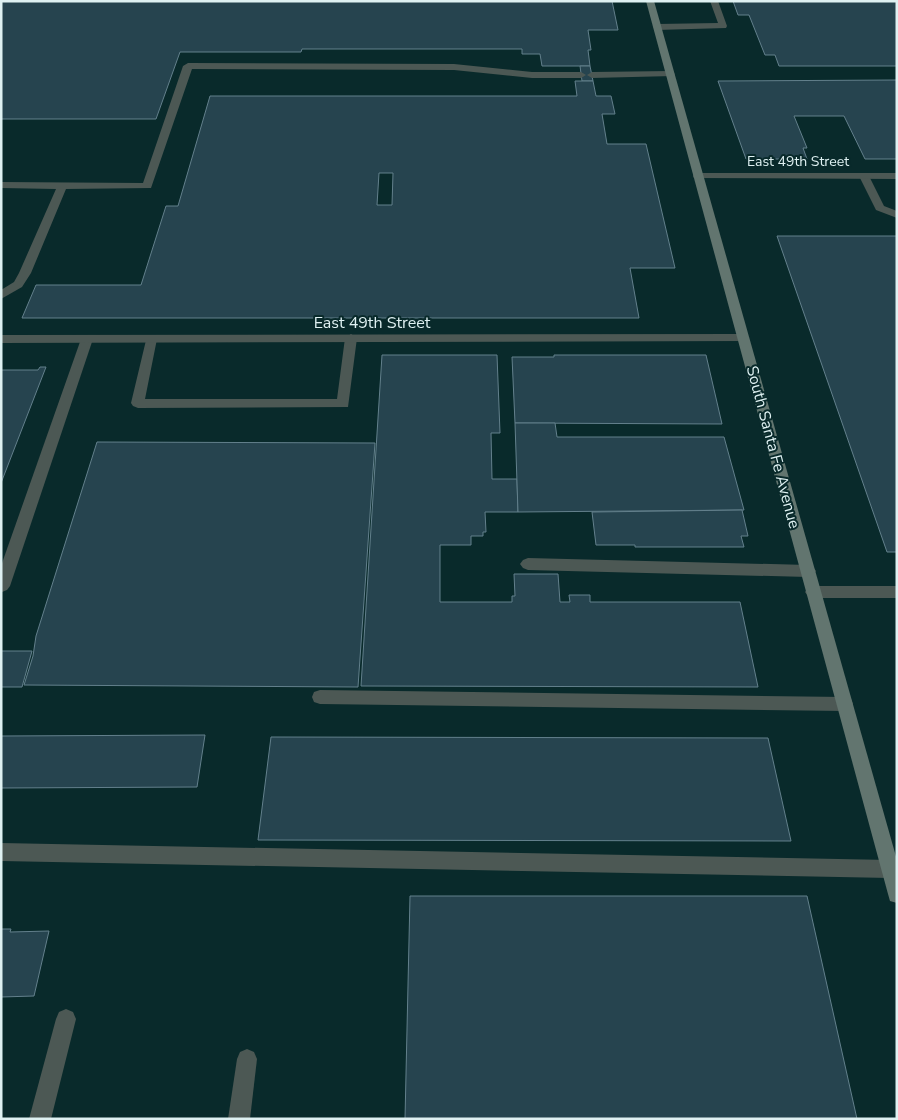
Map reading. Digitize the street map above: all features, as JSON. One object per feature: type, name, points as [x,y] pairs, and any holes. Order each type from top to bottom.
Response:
[{"type":"main road","name":"South Santa Fe Avenue","points":[[650,1],[897,894]]},
{"type":"street","points":[[658,27],[723,26],[714,1]]},
{"type":"street","points":[[2,186],[147,186],[188,66],[454,67],[532,75],[581,75]]},
{"type":"street","points":[[592,75],[670,74]]},
{"type":"street","name":"East 49th Street","points":[[698,176],[897,176]]},
{"type":"street","points":[[864,176],[880,208],[897,215]]},
{"type":"street","points":[[1,295],[18,284],[25,273],[62,186]]},
{"type":"street","name":"East 49th Street","points":[[1,338],[744,338]]},
{"type":"street","points":[[2,586],[87,338]]},
{"type":"street","points":[[151,338],[138,403],[343,404],[351,338]]},
{"type":"street","points":[[528,564],[808,571]]},
{"type":"street","points":[[813,592],[897,592]]},
{"type":"street","points":[[320,697],[844,704]]},
{"type":"street","points":[[1,852],[890,868]]},
{"type":"street","points":[[40,1119],[66,1019]]},
{"type":"street","points":[[239,1119],[247,1058]]},
{"type":"building","points":[[1,1],[612,1],[618,30],[588,30],[591,50],[588,50],[590,66],[542,66],[540,54],[522,54],[522,49],[302,49],[301,52],[180,52],[156,119],[1,119]]},
{"type":"building","points":[[733,1],[897,1],[897,66],[779,66],[775,55],[765,55],[749,15],[738,15]]},
{"type":"building","points":[[580,66],[590,66],[593,81],[582,81]]},
{"type":"building","points":[[897,80],[897,159],[865,159],[844,116],[794,116],[807,148],[803,148],[807,159],[746,159],[718,81]]},
{"type":"building","points":[[575,81],[593,81],[596,96],[611,96],[615,114],[602,114],[607,144],[646,144],[675,268],[630,268],[639,318],[22,318],[36,285],[141,285],[166,206],[178,206],[210,96],[577,96]],"holes":[[[379,173],[393,173],[392,205],[377,205]]]},
{"type":"building","points":[[777,236],[897,236],[897,552],[887,552]]},
{"type":"building","points":[[382,355],[497,355],[500,433],[491,433],[492,479],[517,479],[518,512],[485,512],[486,532],[483,532],[483,536],[471,536],[471,545],[440,545],[440,602],[512,602],[512,596],[515,596],[514,574],[558,574],[560,602],[570,602],[569,595],[590,595],[590,602],[740,602],[758,687],[361,686]]},
{"type":"building","points":[[554,355],[706,355],[722,424],[515,423],[512,357],[554,357]]},
{"type":"building","points":[[40,367],[46,367],[1,483],[1,370],[38,370]]},
{"type":"building","points":[[515,423],[555,423],[557,437],[724,437],[744,510],[518,512]]},
{"type":"building","points":[[97,442],[375,443],[358,687],[24,685],[33,656],[36,636]]},
{"type":"building","points":[[742,510],[748,536],[741,536],[744,547],[596,545],[592,512]]},
{"type":"building","points":[[1,651],[32,651],[22,687],[1,687]]},
{"type":"building","points":[[205,735],[197,787],[1,788],[1,736]]},
{"type":"building","points":[[271,737],[768,738],[791,841],[258,840]]},
{"type":"building","points":[[410,896],[807,896],[857,1119],[405,1119]]},
{"type":"building","points":[[1,929],[11,929],[10,932],[49,931],[34,996],[1,997]]}]
